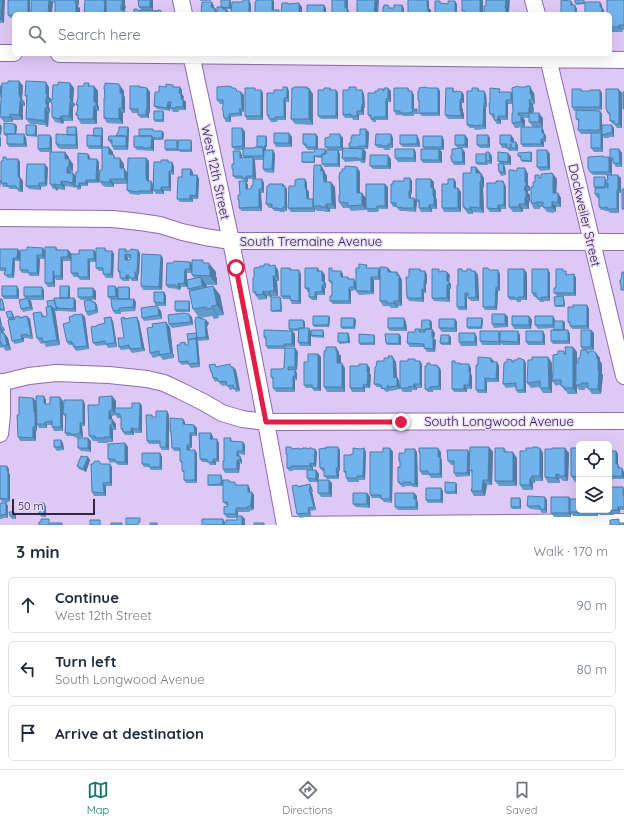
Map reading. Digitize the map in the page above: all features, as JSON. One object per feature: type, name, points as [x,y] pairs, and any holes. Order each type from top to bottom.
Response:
[{"type":"street","points":[[181,0],[184,12]]},
{"type":"street","points":[[534,0],[537,12]]},
{"type":"street","points":[[0,53],[12,53]]},
{"type":"street","name":"West 12th Street","points":[[191,56],[230,241],[285,525]]},
{"type":"street","points":[[370,56],[548,57],[624,60]]},
{"type":"street","name":"Dockweiler Street","points":[[548,57],[624,376]]},
{"type":"street","name":"South Tremaine Avenue","points":[[0,218],[113,220],[140,222],[160,225],[205,237],[230,241],[624,242]]},
{"type":"street","name":"South Longwood Avenue","points":[[1,382],[29,376],[56,373],[109,375],[147,379],[164,383],[205,402],[222,412],[242,419],[266,422],[624,421]]},
{"type":"street","points":[[0,434],[2,415],[1,382]]},
{"type":"street","points":[[285,525],[624,522]]},
{"type":"building","points":[[0,0],[2,0],[1,19],[0,19]]},
{"type":"building","points":[[8,0],[28,0],[28,12],[12,12],[12,15],[8,15]]},
{"type":"building","points":[[31,0],[49,0],[48,12],[31,12]]},
{"type":"building","points":[[55,0],[75,0],[76,12],[55,12]]},
{"type":"building","points":[[85,0],[104,0],[104,12],[84,12]]},
{"type":"building","points":[[106,0],[122,0],[121,10],[124,10],[124,12],[106,12]]},
{"type":"building","points":[[138,0],[150,0],[150,7],[139,7]]},
{"type":"building","points":[[221,0],[230,0],[229,8],[221,7]]},
{"type":"building","points":[[243,0],[249,0],[249,12],[231,12],[232,2],[243,2]]},
{"type":"building","points":[[256,0],[272,0],[272,10],[279,10],[279,12],[255,12]]},
{"type":"building","points":[[332,0],[345,0],[345,8],[347,8],[348,12],[332,12]]},
{"type":"building","points":[[357,0],[375,0],[374,12],[357,12]]},
{"type":"building","points":[[408,0],[427,0],[428,12],[408,12]]},
{"type":"building","points":[[462,0],[480,0],[480,12],[462,11]]},
{"type":"building","points":[[486,0],[506,0],[506,12],[484,12],[484,6],[486,6]]},
{"type":"building","points":[[561,0],[571,1],[571,5],[575,5],[575,12],[561,12]]},
{"type":"building","points":[[575,0],[584,0],[584,3],[575,3]]},
{"type":"building","points":[[607,0],[624,0],[624,25],[612,27],[612,12],[607,12]]},
{"type":"building","points":[[435,1],[448,4],[448,1],[455,1],[455,12],[435,12]]},
{"type":"building","points":[[202,2],[212,2],[211,7],[215,8],[215,12],[201,12]]},
{"type":"building","points":[[585,2],[600,2],[602,12],[585,12]]},
{"type":"building","points":[[282,3],[299,3],[299,12],[281,12]]},
{"type":"building","points":[[307,5],[324,5],[324,12],[307,12]]},
{"type":"building","points":[[384,5],[388,5],[389,8],[394,8],[394,5],[402,5],[402,12],[383,12]]},
{"type":"building","points":[[217,7],[223,7],[223,9],[226,9],[226,12],[217,12]]},
{"type":"building","points":[[134,9],[142,11],[161,11],[161,12],[134,12]]},
{"type":"building","points":[[8,81],[19,81],[19,95],[21,101],[19,115],[10,114],[10,117],[0,117],[2,83],[8,83]]},
{"type":"building","points":[[26,81],[46,82],[47,108],[45,108],[45,122],[43,122],[43,120],[26,119]]},
{"type":"building","points":[[58,82],[70,83],[71,99],[69,116],[61,116],[59,119],[52,117],[51,103],[53,85],[58,85]]},
{"type":"building","points":[[84,83],[89,83],[88,86],[94,86],[94,102],[96,102],[96,106],[94,106],[93,119],[78,119],[78,115],[76,115],[78,106],[77,104],[76,105],[78,98],[78,86],[84,86]]},
{"type":"building","points":[[105,83],[119,84],[120,86],[120,93],[122,93],[122,108],[119,108],[119,119],[104,118]]},
{"type":"building","points":[[166,84],[173,85],[173,87],[180,87],[179,93],[181,93],[181,99],[183,99],[183,107],[170,108],[171,102],[168,102],[167,108],[154,106],[155,92],[159,92],[159,86],[166,87]]},
{"type":"building","points":[[130,86],[147,88],[146,115],[138,115],[138,109],[130,109]]},
{"type":"building","points":[[229,86],[235,88],[237,90],[236,91],[241,92],[242,109],[239,109],[240,113],[229,114],[229,118],[224,118],[222,108],[223,100],[217,100],[217,87]]},
{"type":"building","points":[[518,86],[530,86],[530,94],[532,99],[529,100],[529,113],[518,113],[518,115],[521,115],[521,122],[512,123],[512,88]]},
{"type":"building","points":[[283,87],[287,87],[287,98],[284,98],[284,117],[269,119],[269,115],[267,115],[267,93],[274,93],[274,90],[283,90]]},
{"type":"building","points":[[349,87],[356,87],[356,90],[362,90],[363,104],[361,111],[357,111],[357,116],[351,116],[351,114],[343,115],[343,90],[349,90]]},
{"type":"building","points":[[245,88],[255,88],[255,90],[261,90],[261,116],[245,116]]},
{"type":"building","points":[[292,88],[309,88],[309,119],[291,119]]},
{"type":"building","points":[[324,88],[336,90],[336,116],[318,116],[318,90],[324,90]]},
{"type":"building","points":[[384,88],[388,88],[388,99],[386,99],[386,117],[374,117],[374,119],[371,119],[371,115],[368,115],[368,93],[375,93],[378,89],[383,89],[384,91]]},
{"type":"building","points":[[394,88],[408,88],[408,91],[412,91],[412,109],[417,110],[412,111],[412,113],[400,113],[400,111],[394,111]]},
{"type":"building","points":[[419,88],[438,88],[438,113],[419,113],[418,91]]},
{"type":"building","points":[[446,88],[453,88],[453,92],[462,92],[460,100],[461,116],[445,115]]},
{"type":"building","points":[[472,88],[478,88],[478,91],[484,91],[485,103],[483,125],[467,125],[467,91],[472,91]]},
{"type":"building","points":[[490,88],[500,89],[499,93],[511,92],[511,100],[506,100],[506,116],[498,116],[498,120],[494,120],[494,114],[490,114]]},
{"type":"building","points":[[572,89],[581,89],[581,91],[600,90],[600,107],[572,107]]},
{"type":"building","points":[[606,89],[619,90],[619,124],[614,124],[614,121],[610,121],[610,113],[607,112],[606,109]]},
{"type":"building","points":[[624,92],[624,109],[623,109]]},
{"type":"building","points":[[576,110],[600,111],[600,130],[578,130],[579,119],[576,119]]},
{"type":"building","points":[[154,111],[163,111],[163,120],[154,120]]},
{"type":"building","points":[[529,113],[539,113],[539,122],[529,122]]},
{"type":"building","points":[[4,123],[15,124],[15,134],[4,134]]},
{"type":"building","points":[[26,125],[36,125],[35,135],[26,135]]},
{"type":"building","points":[[602,125],[612,125],[612,133],[602,135]]},
{"type":"building","points":[[67,127],[76,127],[76,135],[67,135]]},
{"type":"building","points":[[119,127],[128,127],[127,137],[116,136]]},
{"type":"building","points":[[521,127],[542,127],[544,139],[541,139],[541,144],[521,144]]},
{"type":"building","points":[[94,128],[102,128],[102,137],[93,136]]},
{"type":"building","points":[[232,128],[242,128],[243,146],[232,147]]},
{"type":"building","points":[[139,129],[153,129],[153,131],[162,131],[162,138],[139,136]]},
{"type":"building","points":[[360,129],[366,129],[366,146],[349,147],[352,135],[360,135]]},
{"type":"building","points":[[274,133],[289,133],[289,143],[274,143]]},
{"type":"building","points":[[591,133],[601,133],[601,148],[591,148]]},
{"type":"building","points":[[7,134],[24,134],[24,144],[7,144]]},
{"type":"building","points":[[56,134],[76,135],[76,145],[57,145]]},
{"type":"building","points":[[303,134],[316,134],[316,147],[306,147],[306,144],[303,144]]},
{"type":"building","points":[[330,134],[340,134],[341,147],[325,147],[325,138],[330,137]]},
{"type":"building","points":[[376,134],[391,134],[391,144],[388,144],[388,146],[375,145]]},
{"type":"building","points":[[38,135],[50,135],[50,148],[38,149]]},
{"type":"building","points":[[87,135],[101,136],[101,146],[87,146]]},
{"type":"building","points":[[400,135],[417,135],[417,144],[400,144]]},
{"type":"building","points":[[455,135],[465,135],[465,145],[455,145]]},
{"type":"building","points":[[477,135],[488,135],[488,145],[477,145]]},
{"type":"building","points":[[500,135],[511,135],[511,142],[516,142],[516,148],[511,148],[511,144],[510,148],[506,148],[507,144],[500,144]]},
{"type":"building","points":[[109,136],[126,136],[126,146],[112,146],[112,140],[108,140]]},
{"type":"building","points":[[134,136],[152,136],[151,148],[134,147]]},
{"type":"building","points":[[257,136],[266,136],[266,145],[264,148],[257,147]]},
{"type":"building","points":[[423,136],[442,136],[442,147],[423,147]]},
{"type":"building","points":[[165,140],[177,140],[177,149],[165,149]]},
{"type":"building","points":[[178,140],[191,140],[191,150],[178,150]]},
{"type":"building","points":[[102,147],[109,147],[109,154],[114,155],[114,158],[120,158],[120,168],[124,168],[125,179],[110,179],[110,182],[99,181],[100,170],[102,170]]},
{"type":"building","points":[[263,147],[263,156],[243,156],[243,148]]},
{"type":"building","points":[[343,148],[363,149],[362,159],[342,158]]},
{"type":"building","points":[[462,148],[463,162],[452,162],[452,149]]},
{"type":"building","points":[[315,149],[325,149],[325,154],[322,154],[322,156],[314,156],[314,162],[302,162],[302,152],[314,152]]},
{"type":"building","points":[[395,149],[414,149],[414,158],[395,158]]},
{"type":"building","points":[[421,149],[439,149],[439,160],[421,160]]},
{"type":"building","points":[[610,149],[619,149],[620,163],[613,163],[613,158],[610,158]]},
{"type":"building","points":[[264,150],[273,150],[272,169],[263,169]]},
{"type":"building","points":[[326,150],[338,150],[338,164],[322,164],[322,154],[326,154]]},
{"type":"building","points":[[537,150],[547,150],[548,167],[537,167]]},
{"type":"building","points":[[233,151],[240,151],[240,158],[253,157],[253,176],[246,176],[246,178],[242,179],[242,176],[233,176]]},
{"type":"building","points":[[50,152],[65,152],[65,159],[69,159],[67,173],[73,173],[73,182],[61,181],[61,185],[54,184],[54,186],[50,184]]},
{"type":"building","points":[[486,152],[489,152],[490,161],[486,161]]},
{"type":"building","points":[[498,152],[508,153],[508,162],[498,161]]},
{"type":"building","points":[[531,152],[531,161],[521,160],[521,156],[518,156],[518,153]]},
{"type":"building","points":[[78,153],[88,154],[88,159],[97,159],[96,180],[86,180],[86,183],[79,183],[79,186],[75,186],[76,172],[78,172]]},
{"type":"building","points":[[476,154],[486,154],[486,163],[476,163]]},
{"type":"building","points":[[370,155],[388,155],[388,166],[370,166]]},
{"type":"building","points":[[3,157],[6,157],[6,159],[18,159],[20,189],[17,189],[16,186],[7,186],[7,183],[1,183],[1,161],[3,161]]},
{"type":"building","points":[[588,157],[609,157],[609,172],[590,172],[588,168]]},
{"type":"building","points":[[128,158],[146,158],[146,177],[147,181],[151,181],[151,191],[137,192],[127,190]]},
{"type":"building","points":[[161,160],[168,160],[168,162],[172,162],[172,171],[169,171],[169,187],[161,187],[161,190],[153,190],[154,162],[161,162]]},
{"type":"building","points":[[503,163],[504,172],[499,172],[498,164]]},
{"type":"building","points":[[27,164],[45,164],[45,183],[39,183],[39,186],[26,186]]},
{"type":"building","points":[[314,165],[321,165],[324,182],[331,182],[332,204],[326,204],[326,207],[313,206]]},
{"type":"building","points":[[345,166],[357,167],[357,193],[362,193],[362,205],[348,206],[348,203],[339,202],[339,176],[342,169],[345,169]]},
{"type":"building","points":[[471,167],[476,167],[476,173],[481,173],[480,208],[470,207],[470,209],[465,209],[465,207],[463,207],[463,173],[471,173]]},
{"type":"building","points":[[517,168],[525,168],[525,204],[519,204],[519,207],[509,207],[509,170],[517,171]]},
{"type":"building","points":[[182,169],[191,169],[190,175],[197,175],[196,196],[190,195],[190,199],[177,199],[178,177],[182,177]]},
{"type":"building","points":[[552,173],[553,193],[558,193],[558,202],[552,202],[552,207],[550,208],[543,207],[543,202],[531,203],[531,187],[533,187],[533,182],[535,182],[535,175],[539,175],[539,178],[541,178],[541,174]]},
{"type":"building","points":[[607,175],[618,175],[617,209],[599,207],[599,194],[595,194],[595,188],[605,188],[605,184],[607,184],[608,188],[608,183],[606,183],[606,180],[608,180]]},
{"type":"building","points":[[594,177],[605,177],[605,187],[594,187]]},
{"type":"building","points":[[404,178],[410,178],[409,198],[414,198],[414,208],[398,208],[396,203],[391,203],[391,184],[393,184],[393,181],[404,181]]},
{"type":"building","points":[[253,179],[262,179],[262,189],[259,189],[259,207],[239,208],[239,181],[246,181],[246,189],[251,189],[251,186],[253,186]]},
{"type":"building","points":[[305,179],[307,199],[313,199],[313,208],[288,208],[289,186],[295,186],[295,180]]},
{"type":"building","points":[[416,179],[431,179],[434,205],[429,205],[429,208],[419,208],[419,200],[416,200]]},
{"type":"building","points":[[448,179],[454,179],[454,188],[458,188],[458,208],[442,208],[442,184],[448,184]]},
{"type":"building","points":[[496,181],[503,181],[504,183],[504,205],[498,205],[498,209],[487,208],[487,183],[496,183]]},
{"type":"building","points":[[269,184],[283,184],[282,186],[285,186],[285,207],[283,207],[283,209],[272,208],[272,204],[266,204],[267,186],[269,186]]},
{"type":"building","points":[[366,184],[385,184],[385,206],[377,206],[377,208],[374,209],[366,208]]},
{"type":"building","points":[[622,189],[624,189],[624,209],[622,209]]},
{"type":"building","points":[[27,247],[43,248],[42,255],[37,255],[37,273],[28,273],[28,270],[20,270],[20,250],[27,250]]},
{"type":"building","points":[[45,247],[56,247],[56,250],[68,250],[68,257],[61,257],[61,276],[54,276],[53,271],[53,283],[45,283]]},
{"type":"building","points":[[96,248],[105,248],[105,251],[112,251],[111,274],[103,274],[103,268],[96,268]]},
{"type":"building","points":[[0,249],[18,249],[17,258],[13,258],[12,275],[5,275],[6,268],[0,268]]},
{"type":"building","points":[[119,249],[126,249],[125,251],[130,251],[131,249],[138,250],[137,272],[135,272],[135,278],[129,278],[129,275],[126,275],[126,278],[120,278],[120,271],[118,271]],"holes":[[[125,254],[131,255],[130,260],[125,260]]]},
{"type":"building","points":[[79,250],[94,250],[94,259],[88,259],[88,277],[78,277],[78,273],[71,273],[71,254],[79,254]]},
{"type":"building","points":[[142,254],[161,255],[159,287],[141,286]]},
{"type":"building","points":[[192,260],[203,260],[203,263],[209,263],[210,276],[192,275]]},
{"type":"building","points":[[174,261],[190,262],[190,269],[185,269],[184,284],[178,283],[178,287],[176,287],[176,285],[166,285],[167,263],[173,263]]},
{"type":"building","points":[[264,264],[269,264],[269,266],[275,265],[276,276],[273,276],[274,291],[263,291],[263,294],[256,295],[256,292],[253,292],[254,268],[264,266]]},
{"type":"building","points":[[359,264],[367,265],[366,268],[379,268],[378,277],[371,277],[371,291],[356,291],[356,268],[359,268]]},
{"type":"building","points":[[380,267],[388,268],[388,272],[397,272],[397,275],[399,275],[399,301],[387,303],[387,301],[380,301]]},
{"type":"building","points":[[281,268],[299,270],[299,301],[290,300],[290,296],[281,296]]},
{"type":"building","points":[[305,268],[318,268],[317,271],[322,271],[322,281],[324,281],[324,285],[322,285],[322,292],[315,292],[315,297],[309,297],[309,288],[305,288]]},
{"type":"building","points":[[329,268],[332,268],[332,271],[341,271],[341,277],[354,279],[354,287],[349,288],[349,301],[330,301],[330,296],[332,296],[332,281],[329,281]]},
{"type":"building","points":[[483,268],[498,270],[498,288],[496,287],[495,307],[483,307]]},
{"type":"building","points":[[409,269],[420,269],[420,271],[425,271],[422,298],[407,298],[406,277],[409,277]]},
{"type":"building","points":[[432,269],[439,269],[439,272],[447,272],[447,281],[449,281],[449,285],[447,285],[447,298],[432,298]]},
{"type":"building","points":[[458,269],[467,271],[467,269],[471,269],[471,271],[475,271],[476,297],[468,298],[468,293],[465,293],[465,307],[457,307]]},
{"type":"building","points":[[508,269],[524,269],[524,297],[518,297],[518,299],[515,299],[515,297],[508,297]]},
{"type":"building","points":[[532,269],[548,269],[548,297],[541,297],[542,299],[538,299],[538,297],[536,297],[536,293],[532,293]]},
{"type":"building","points":[[556,269],[563,269],[563,271],[566,271],[566,275],[574,274],[574,293],[554,293],[554,288],[556,288]]},
{"type":"building","points":[[622,272],[624,272],[624,290],[621,290],[620,284]]},
{"type":"building","points":[[201,277],[202,286],[188,289],[187,280]]},
{"type":"building","points":[[2,286],[17,286],[17,296],[2,296]]},
{"type":"building","points":[[60,286],[69,286],[68,298],[60,298]]},
{"type":"building","points":[[108,286],[115,286],[116,296],[108,297]]},
{"type":"building","points":[[213,286],[217,305],[207,309],[206,307],[193,309],[189,291]]},
{"type":"building","points":[[24,287],[42,287],[42,296],[24,296]]},
{"type":"building","points":[[118,287],[129,287],[129,299],[118,299]]},
{"type":"building","points":[[78,288],[93,288],[93,297],[78,297]]},
{"type":"building","points":[[154,292],[164,292],[164,303],[154,302]]},
{"type":"building","points":[[563,296],[564,305],[555,306],[554,297]]},
{"type":"building","points":[[271,297],[280,297],[281,310],[271,311]]},
{"type":"building","points":[[28,298],[30,307],[21,309],[19,300]]},
{"type":"building","points":[[54,298],[74,298],[74,309],[57,308]]},
{"type":"building","points":[[0,299],[2,299],[4,309],[0,309]]},
{"type":"building","points":[[111,299],[134,299],[133,307],[119,308],[119,310],[113,311]]},
{"type":"building","points":[[54,300],[57,309],[54,309],[51,306],[48,307],[47,301]]},
{"type":"building","points":[[91,300],[92,302],[95,302],[96,310],[86,312],[84,301]]},
{"type":"building","points":[[175,301],[189,301],[189,310],[175,310]]},
{"type":"building","points":[[573,305],[587,305],[587,326],[570,326],[570,322],[568,322],[568,307],[573,307]]},
{"type":"building","points":[[51,306],[57,340],[43,342],[42,338],[37,338],[33,313],[41,312],[42,317],[47,316],[46,307]]},
{"type":"building","points":[[158,307],[159,315],[142,318],[141,308]]},
{"type":"building","points":[[11,311],[13,317],[8,318],[6,312]]},
{"type":"building","points":[[183,313],[189,314],[191,322],[169,324],[168,315]]},
{"type":"building","points":[[82,314],[87,346],[74,347],[71,341],[67,342],[63,324],[70,322],[69,317]]},
{"type":"building","points":[[492,314],[505,314],[505,324],[492,324]]},
{"type":"building","points":[[19,316],[20,318],[27,316],[31,335],[21,335],[22,339],[12,341],[8,320],[15,319],[15,317]]},
{"type":"building","points":[[313,316],[329,316],[328,325],[313,325]]},
{"type":"building","points":[[512,316],[529,316],[529,325],[512,325]]},
{"type":"building","points":[[535,316],[553,316],[553,325],[535,325]]},
{"type":"building","points":[[111,317],[115,343],[106,344],[105,341],[93,343],[91,327],[105,323],[104,318]]},
{"type":"building","points":[[124,317],[124,319],[137,317],[142,348],[130,349],[129,345],[119,347],[118,338],[124,338],[121,318]]},
{"type":"building","points":[[196,317],[206,320],[206,337],[197,338]]},
{"type":"building","points":[[341,318],[354,318],[354,327],[341,327]]},
{"type":"building","points":[[388,318],[404,318],[404,328],[388,328]]},
{"type":"building","points":[[467,318],[482,318],[481,327],[467,327]]},
{"type":"building","points":[[439,319],[455,319],[455,328],[439,328]]},
{"type":"building","points":[[289,320],[303,320],[304,328],[289,329]]},
{"type":"building","points":[[422,320],[430,320],[430,329],[421,330]]},
{"type":"building","points":[[554,321],[563,321],[563,330],[554,330]]},
{"type":"building","points":[[166,322],[171,353],[159,355],[159,351],[150,353],[147,328],[153,327],[152,324]]},
{"type":"building","points":[[0,326],[2,333],[4,333],[7,345],[2,346],[0,342]]},
{"type":"building","points":[[299,328],[309,328],[308,343],[298,342]]},
{"type":"building","points":[[415,329],[420,329],[419,332],[425,332],[425,329],[432,329],[433,349],[424,348],[424,344],[407,343],[408,332],[415,332]]},
{"type":"building","points":[[264,330],[292,331],[292,344],[284,344],[284,346],[266,346]]},
{"type":"building","points":[[311,330],[323,330],[323,336],[311,335]]},
{"type":"building","points":[[551,330],[568,330],[568,341],[551,341]]},
{"type":"building","points":[[581,330],[591,330],[591,347],[581,347]]},
{"type":"building","points":[[480,331],[499,331],[499,342],[480,341]]},
{"type":"building","points":[[500,331],[518,331],[518,342],[500,341]]},
{"type":"building","points":[[526,331],[543,331],[543,342],[526,342]]},
{"type":"building","points":[[196,333],[198,339],[188,340],[187,334]]},
{"type":"building","points":[[338,333],[348,333],[348,342],[338,342]]},
{"type":"building","points":[[459,333],[475,333],[475,342],[459,342]]},
{"type":"building","points":[[359,334],[374,335],[374,343],[359,343]]},
{"type":"building","points":[[385,334],[399,334],[399,344],[386,343]]},
{"type":"building","points":[[441,335],[449,335],[449,343],[440,343]]},
{"type":"building","points":[[196,338],[198,363],[188,364],[188,361],[179,362],[177,345],[185,342],[185,345],[188,345],[188,340]]},
{"type":"building","points":[[326,347],[336,347],[337,363],[342,363],[342,387],[324,387],[324,351],[326,351]]},
{"type":"building","points":[[565,347],[573,347],[573,388],[564,388],[564,386],[561,386],[561,380],[552,381],[553,355],[558,354],[558,351],[564,351],[564,354],[566,354]]},
{"type":"building","points":[[285,348],[295,348],[295,367],[288,367],[288,370],[295,369],[295,377],[293,376],[293,388],[273,388],[271,369],[284,368]]},
{"type":"building","points":[[581,350],[587,350],[587,353],[593,351],[596,353],[599,370],[598,389],[588,389],[588,383],[576,385],[576,363],[578,363],[578,358],[580,358]]},
{"type":"building","points":[[308,354],[318,354],[318,388],[312,388],[312,385],[304,385],[304,362],[308,362]]},
{"type":"building","points":[[388,356],[392,356],[393,358],[394,378],[397,377],[397,386],[388,387],[388,385],[385,389],[379,384],[374,384],[375,367],[377,361],[384,361],[384,358],[389,358]]},
{"type":"building","points":[[478,357],[491,358],[491,362],[497,362],[496,379],[485,378],[485,390],[476,390],[476,365],[478,365]]},
{"type":"building","points":[[532,357],[548,357],[549,388],[540,388],[540,381],[527,383],[528,360],[532,360]]},
{"type":"building","points":[[519,358],[524,360],[524,390],[516,390],[516,383],[503,384],[504,363],[507,362],[507,359],[514,362],[514,360]]},
{"type":"building","points":[[408,359],[420,361],[420,384],[414,384],[414,387],[409,386],[409,388],[400,388],[400,361],[408,361]]},
{"type":"building","points":[[452,361],[460,364],[469,364],[469,385],[464,385],[464,389],[452,389]]},
{"type":"building","points":[[427,363],[430,363],[430,365],[437,365],[439,369],[439,386],[430,387],[430,389],[425,389],[425,366],[427,366]]},
{"type":"building","points":[[215,364],[216,367],[230,364],[231,367],[233,367],[237,388],[234,389],[233,385],[227,386],[226,381],[220,382],[217,378],[213,378],[209,365]]},
{"type":"building","points":[[359,364],[367,364],[367,385],[363,385],[363,388],[350,388],[350,366],[359,366]]},
{"type":"building","points":[[36,396],[44,396],[45,404],[50,404],[50,397],[60,397],[61,427],[52,427],[52,421],[45,422],[45,424],[37,424]]},
{"type":"building","points":[[112,396],[112,410],[109,411],[109,419],[112,419],[112,425],[110,425],[110,437],[95,438],[95,436],[89,436],[88,405],[99,405],[99,397]]},
{"type":"building","points":[[19,397],[33,398],[35,427],[33,427],[33,438],[18,437],[17,415],[19,415]]},
{"type":"building","points":[[64,400],[83,400],[83,423],[80,423],[80,433],[74,435],[65,433],[66,414],[63,414]]},
{"type":"building","points":[[132,403],[140,403],[139,429],[131,428],[131,432],[123,432],[123,429],[121,429],[120,414],[115,414],[115,408],[132,408]]},
{"type":"building","points":[[156,411],[167,411],[166,447],[160,447],[160,441],[147,441],[146,415],[156,417]]},
{"type":"building","points":[[170,418],[183,419],[183,424],[194,425],[195,433],[190,433],[190,445],[187,445],[187,450],[195,450],[195,480],[184,480],[182,461],[180,461],[180,448],[172,448]]},
{"type":"building","points":[[199,433],[211,433],[210,439],[217,439],[217,459],[213,459],[213,462],[207,462],[207,459],[200,459]]},
{"type":"building","points":[[78,438],[88,438],[88,448],[78,448]]},
{"type":"building","points":[[224,438],[231,438],[230,441],[243,442],[243,451],[237,451],[237,456],[240,456],[240,460],[237,460],[237,469],[223,469]]},
{"type":"building","points":[[54,440],[61,440],[61,447],[54,447]]},
{"type":"building","points":[[125,443],[125,462],[115,462],[115,459],[108,459],[108,444]]},
{"type":"building","points":[[286,447],[290,447],[292,449],[315,449],[314,464],[310,463],[310,466],[291,466],[291,468],[287,468]]},
{"type":"building","points":[[326,447],[338,447],[338,468],[336,468],[337,476],[324,476],[324,468],[320,468],[319,449],[326,449]]},
{"type":"building","points":[[470,447],[489,447],[488,480],[483,480],[482,491],[471,491],[472,470],[469,470]]},
{"type":"building","points":[[353,448],[364,448],[363,476],[357,476],[357,478],[346,478],[346,471],[344,472],[344,455],[353,454]]},
{"type":"building","points":[[383,448],[390,448],[390,499],[381,499],[381,495],[370,495],[370,452],[383,452]]},
{"type":"building","points":[[419,448],[438,448],[438,457],[440,457],[440,474],[429,474],[428,471],[420,471]]},
{"type":"building","points":[[495,448],[504,448],[504,452],[513,452],[513,481],[495,481]]},
{"type":"building","points":[[526,448],[540,448],[540,476],[532,476],[532,478],[530,478],[530,485],[520,485],[520,451],[526,451]]},
{"type":"building","points":[[565,448],[565,476],[559,476],[559,474],[556,474],[556,478],[545,477],[545,449]]},
{"type":"building","points":[[571,448],[576,448],[576,477],[571,476]]},
{"type":"building","points":[[405,449],[415,449],[415,484],[411,484],[411,482],[403,482],[403,484],[400,484],[400,482],[398,482],[398,467],[400,467],[399,453],[405,453]]},
{"type":"building","points":[[447,450],[468,450],[467,473],[454,473],[454,461],[448,461]]},
{"type":"building","points":[[612,451],[616,451],[616,464],[618,464],[618,468],[622,468],[622,476],[612,476]]},
{"type":"building","points":[[142,453],[160,453],[160,467],[149,467],[149,464],[142,464]]},
{"type":"building","points":[[81,456],[88,457],[83,469],[77,466]]},
{"type":"building","points":[[95,461],[99,461],[101,464],[110,464],[110,482],[103,483],[104,493],[92,492],[91,464]]},
{"type":"building","points":[[0,466],[7,466],[8,471],[8,498],[5,499],[0,498]]},
{"type":"building","points":[[307,470],[316,470],[316,479],[307,478]]},
{"type":"building","points":[[208,475],[221,475],[221,484],[208,485]]},
{"type":"building","points":[[223,480],[235,482],[235,485],[248,485],[248,492],[252,492],[251,504],[247,507],[248,508],[236,508],[236,514],[224,514],[224,507],[228,506],[227,502],[223,502]]},
{"type":"building","points":[[318,480],[329,480],[329,493],[318,493]]},
{"type":"building","points":[[445,482],[456,483],[455,492],[445,492]]},
{"type":"building","points":[[310,484],[309,489],[314,507],[308,508],[309,513],[297,514],[292,486],[297,485],[298,487]]},
{"type":"building","points":[[612,487],[623,487],[624,507],[618,507],[618,510],[612,510]]},
{"type":"building","points":[[426,488],[441,488],[441,500],[426,500]]},
{"type":"building","points":[[353,493],[367,493],[367,504],[353,504]]},
{"type":"building","points":[[395,493],[414,493],[416,507],[395,507]]},
{"type":"building","points":[[528,496],[545,497],[545,509],[540,509],[540,506],[527,506]]},
{"type":"building","points":[[551,497],[569,497],[569,513],[551,513]]},
{"type":"building","points":[[511,498],[520,498],[520,507],[511,507]]},
{"type":"building","points":[[570,499],[576,499],[576,512],[570,512]]},
{"type":"building","points":[[0,503],[6,503],[6,514],[1,516],[0,516]]},
{"type":"building","points":[[39,503],[44,503],[44,513],[39,514]]},
{"type":"building","points":[[9,512],[14,512],[14,516],[10,516]]},
{"type":"building","points":[[237,516],[242,516],[242,525],[226,525],[226,520],[237,520]]},
{"type":"building","points":[[126,518],[140,518],[140,522],[138,522],[138,525],[126,525]]},
{"type":"building","points":[[41,519],[49,519],[49,525],[39,525]]},
{"type":"building","points":[[202,519],[223,519],[223,525],[202,525]]},
{"type":"building","points":[[619,519],[619,523],[624,523],[624,525],[610,525],[610,520]]},
{"type":"building","points":[[90,520],[100,520],[100,525],[90,525]]},
{"type":"building","points":[[50,523],[62,523],[62,525],[50,525]]},
{"type":"building","points":[[111,523],[122,523],[122,525],[111,525]]},
{"type":"building","points":[[150,523],[157,523],[157,525],[150,525]]},
{"type":"building","points":[[254,523],[264,523],[264,525],[254,525]]},
{"type":"route","points":[[236,268],[266,422],[401,422]]}]
